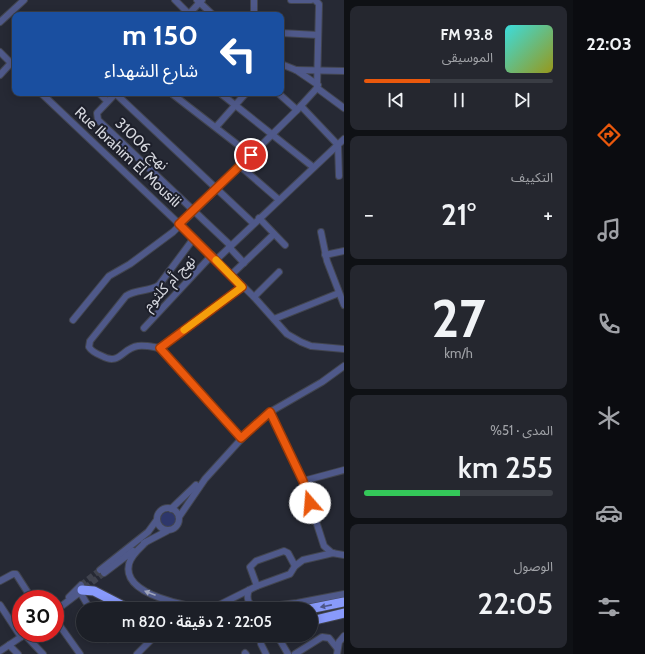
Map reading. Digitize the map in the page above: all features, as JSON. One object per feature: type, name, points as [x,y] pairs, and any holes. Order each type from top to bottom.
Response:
[{"type":"highway","points":[[82,589],[94,591],[115,602]]},
{"type":"highway","points":[[318,607],[344,602]]},
{"type":"highway","points":[[318,619],[344,613]]},
{"type":"street","points":[[0,22],[24,0]]},
{"type":"street","points":[[175,0],[187,12]]},
{"type":"street","points":[[254,0],[254,12]]},
{"type":"street","points":[[73,320],[109,276],[121,270],[162,241],[273,134],[318,86],[318,35],[315,0],[291,0]]},
{"type":"street","points":[[191,12],[200,1],[210,12]]},
{"type":"street","points":[[284,33],[318,35]]},
{"type":"street","points":[[0,52],[12,64]]},
{"type":"street","points":[[284,65],[296,70],[344,108]]},
{"type":"street","points":[[0,75],[12,66]]},
{"type":"street","points":[[296,70],[344,71]]},
{"type":"street","name":"Rue Ibrahim El Mousili","points":[[44,96],[194,238],[242,287],[254,297],[287,334],[301,342],[326,348],[344,349]]},
{"type":"street","points":[[102,96],[107,101]]},
{"type":"street","name":"نهج 31006","points":[[113,96],[97,113],[98,120],[194,210],[244,263]]},
{"type":"street","points":[[119,96],[253,223]]},
{"type":"street","points":[[175,96],[251,155]]},
{"type":"street","points":[[224,96],[313,167]]},
{"type":"street","points":[[216,127],[243,96]]},
{"type":"street","points":[[282,96],[299,108],[338,145],[339,176]]},
{"type":"street","name":"نهج أم كلثوم","points":[[144,328],[214,258],[230,247],[278,199],[344,139]]},
{"type":"street","points":[[240,166],[278,199]]},
{"type":"street","points":[[259,218],[285,245]]},
{"type":"street","points":[[321,232],[325,255],[344,305]]},
{"type":"street","points":[[231,275],[274,234]]},
{"type":"street","points":[[194,238],[159,285],[126,296],[90,341],[89,347],[91,350],[108,360],[114,360],[131,348],[138,346],[160,348],[242,287]]},
{"type":"street","points":[[325,255],[344,251]]},
{"type":"street","points":[[254,297],[279,272]]},
{"type":"street","points":[[274,318],[339,293]]},
{"type":"street","points":[[160,348],[241,438]]},
{"type":"street","points":[[205,479],[201,480],[184,498],[171,508],[160,511],[156,521],[148,532],[102,572],[146,542],[176,527],[179,517],[205,479],[241,438],[270,412],[322,382],[344,366]]},
{"type":"street","points":[[270,412],[303,481],[322,542],[331,552]]},
{"type":"street","points":[[303,481],[344,470]]},
{"type":"street","points":[[171,508],[179,517]]},
{"type":"street","points":[[156,521],[160,528],[167,531]]},
{"type":"street","points":[[146,542],[132,556],[128,564],[128,574],[133,583],[147,592],[177,602]]},
{"type":"street","points":[[257,586],[250,567],[256,561],[284,551],[288,553],[295,566]]},
{"type":"street","points":[[223,602],[257,586],[290,574],[295,566],[303,560],[331,552],[344,555]]},
{"type":"street","points":[[0,581],[13,574],[16,574],[26,590]]},
{"type":"street","points":[[64,604],[82,589],[87,602]]},
{"type":"street","points":[[248,602],[247,596],[249,590]]},
{"type":"street","points":[[293,602],[344,594]]},
{"type":"street","points":[[0,605],[12,620]]},
{"type":"street","points":[[64,632],[80,654]]},
{"type":"street","points":[[331,654],[337,651],[344,636]]},
{"type":"street","points":[[295,654],[322,637],[329,638],[337,651]]},
{"type":"street","points":[[0,651],[14,642]]},
{"type":"street","points":[[31,642],[43,654]]},
{"type":"street","points":[[137,654],[149,642]]},
{"type":"street","points":[[281,642],[288,654]]},
{"type":"street","points":[[261,644],[266,654]]},
{"type":"street","points":[[9,645],[18,654]]},
{"type":"shaded area","points":[[165,512],[171,512],[176,517],[174,526],[171,528],[165,528],[160,523],[160,517]]},
{"type":"tunnel","points":[[81,585],[100,570]]},
{"type":"tunnel","points":[[85,588],[104,573]]},
{"type":"slow traffic","points":[[184,330],[242,287],[216,260]]},
{"type":"route","points":[[251,155],[179,224],[242,287],[160,348],[196,386],[241,438],[254,424],[270,412],[303,481],[310,503]]}]
